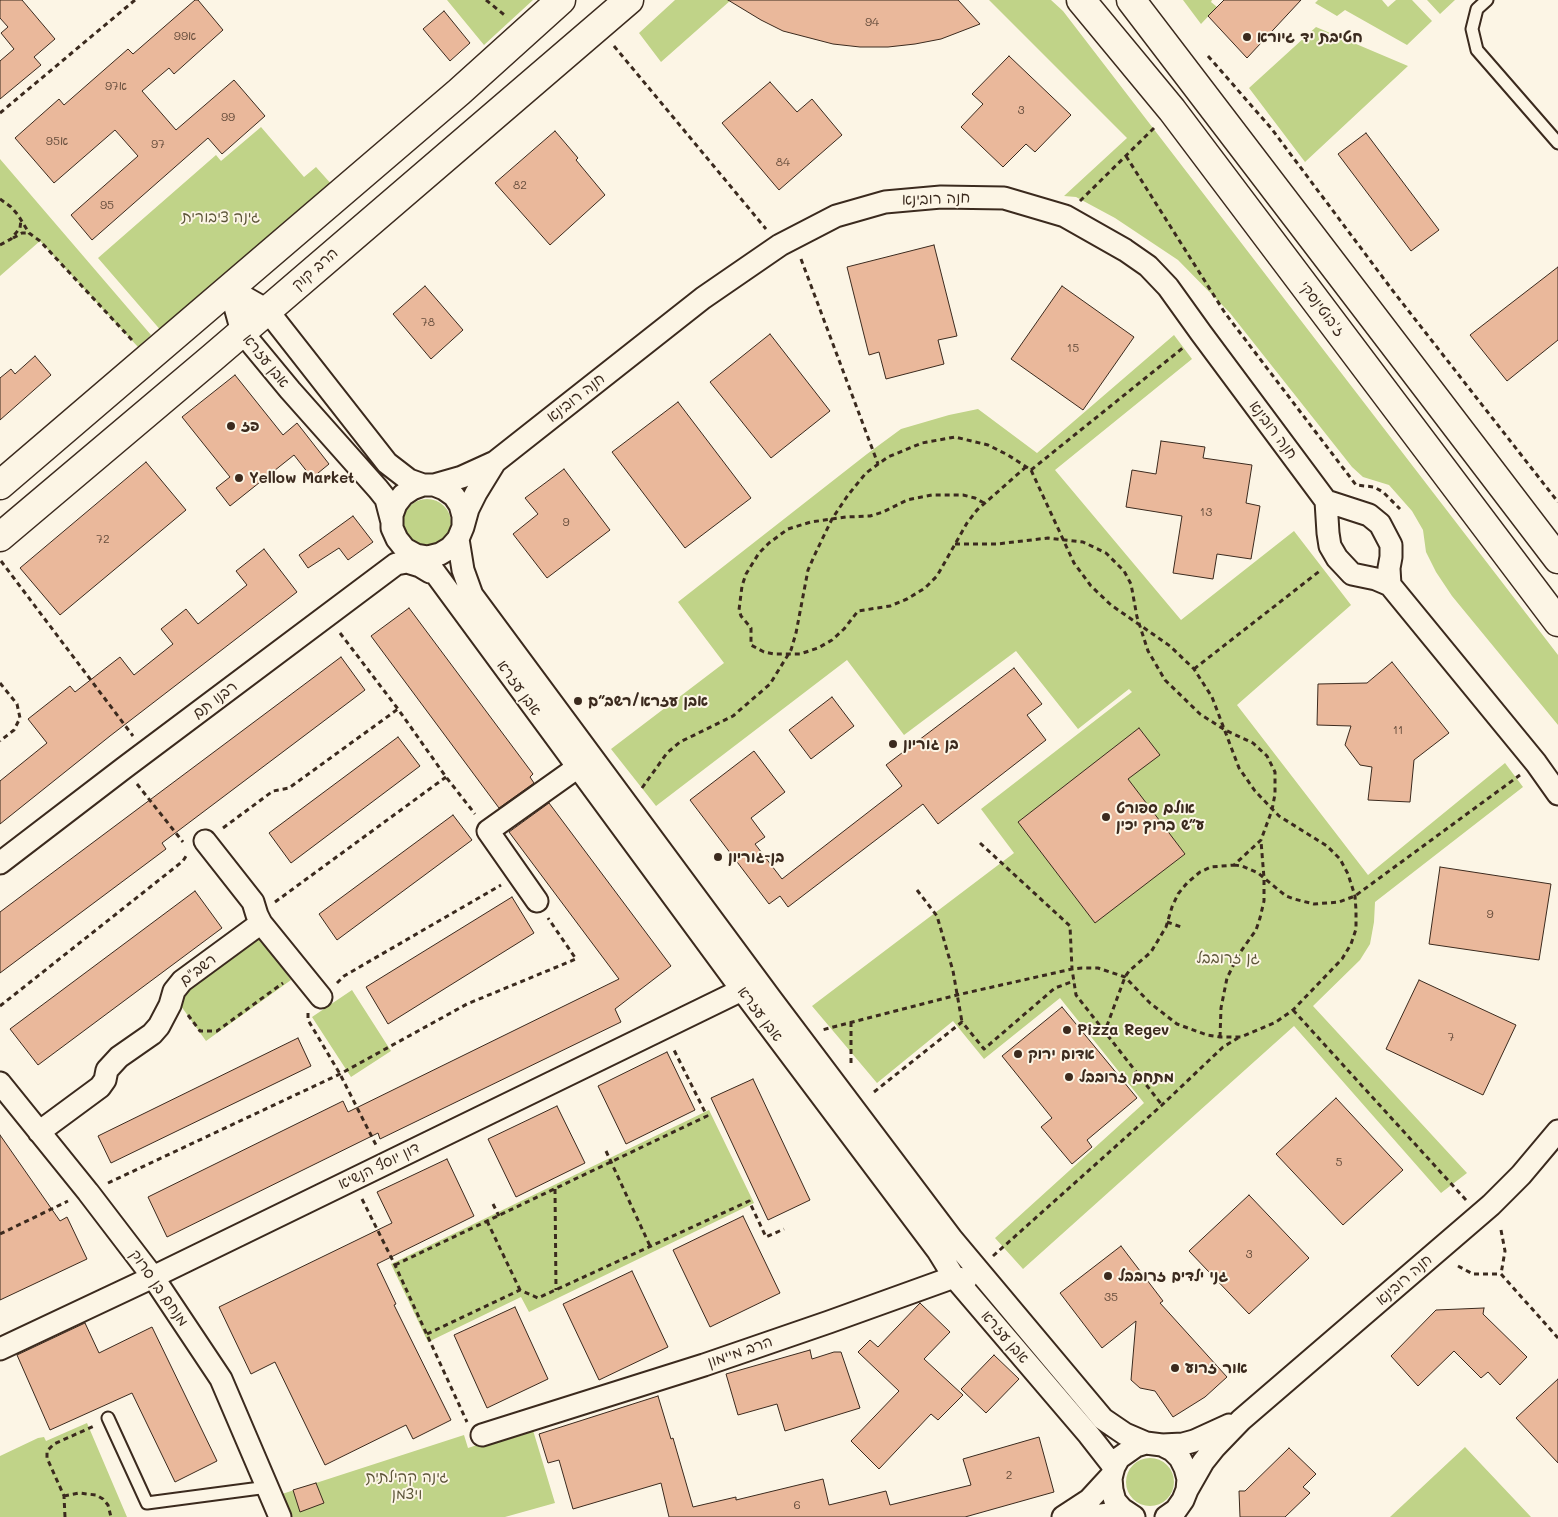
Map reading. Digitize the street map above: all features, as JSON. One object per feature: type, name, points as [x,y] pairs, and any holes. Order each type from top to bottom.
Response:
[{"type":"main road","points":[[0,485],[452,98],[562,0]]},
{"type":"main road","name":"הרב קוק","points":[[0,537],[629,0]]},
{"type":"main road","name":"ז'בוטינסקי","points":[[1081,0],[1172,110],[1558,622]]},
{"type":"main road","points":[[1131,0],[1558,559]]},
{"type":"street","name":"חנה רובינא","points":[[428,485],[462,476],[495,462],[703,298],[786,242],[836,216],[885,202],[941,197],[1004,198],[1065,216],[1125,250],[1148,266],[1168,287],[1326,501]]},
{"type":"street","points":[[230,289],[267,310],[387,463],[409,480],[444,489],[454,496],[460,505],[463,516],[461,533],[450,548],[440,554],[428,557],[416,554],[405,548],[397,539],[392,528],[392,515],[402,495],[412,489],[428,485]]},
{"type":"street","name":"אבן עזרא","points":[[230,289],[242,332],[290,390],[386,499],[392,528]]},
{"type":"street","name":"חנה רובינא","points":[[461,533],[476,493],[495,462]]},
{"type":"street","points":[[1390,584],[1390,545],[1380,524],[1369,515],[1326,501],[1330,546],[1336,558],[1352,574],[1376,578],[1390,584],[1536,763],[1558,794]]},
{"type":"street","name":"אבן עזרא","points":[[461,533],[463,570],[472,595],[938,1251],[954,1277],[1090,1435],[1113,1471]]},
{"type":"street","name":"אבן עזרא","points":[[416,554],[430,566],[578,767],[750,986],[996,1292],[1104,1418],[1125,1434],[1172,1450],[1180,1458],[1188,1479],[1185,1502]]},
{"type":"street","name":"רבנו תם","points":[[0,863],[396,564],[407,562],[420,566],[437,576]]},
{"type":"street","points":[[537,901],[488,830],[578,767]]},
{"type":"street","points":[[198,846],[253,902],[259,919],[321,997]]},
{"type":"street","name":"רשב\"ם","points":[[38,1132],[100,1087],[107,1070],[119,1057],[152,1034],[159,1026],[177,986],[259,919]]},
{"type":"street","name":"דון יוסף הנשיא","points":[[0,1350],[750,986]]},
{"type":"street","name":"מנחם בן סרוק","points":[[0,1083],[88,1192],[153,1277],[221,1379],[280,1517]]},
{"type":"street","name":"חנה רובינא","points":[[1166,1517],[1185,1502],[1203,1462],[1241,1420],[1479,1215],[1521,1175],[1558,1130]]},
{"type":"street","points":[[954,1277],[974,1282],[996,1292]]},
{"type":"street","name":"הרב מיימון","points":[[482,1435],[713,1362],[954,1277]]},
{"type":"street","name":"חנה רובינא","points":[[1154,1444],[1182,1444],[1241,1420]]},
{"type":"street","points":[[1063,1517],[1089,1500],[1113,1471],[1119,1458],[1127,1450],[1136,1446],[1154,1444]]},
{"type":"street","points":[[1113,1471],[1112,1490],[1115,1501],[1132,1516]]},
{"type":"street","points":[[1087,1517],[1109,1514],[1132,1516]]},
{"type":"lane","points":[[1487,0],[1477,9],[1472,29],[1477,50],[1558,143]]},
{"type":"lane","points":[[108,1419],[147,1503],[268,1487]]},
{"type":"path","points":[[0,112],[136,0]]},
{"type":"path","points":[[598,26],[786,242],[878,464]]},
{"type":"path","points":[[1207,56],[1271,128],[1393,291],[1558,502]]},
{"type":"path","points":[[1065,216],[1172,110]]},
{"type":"path","points":[[1126,156],[1225,313],[1356,485],[1374,487],[1383,492],[1400,509]]},
{"type":"path","points":[[0,198],[11,206],[29,233],[40,241],[148,359]]},
{"type":"path","points":[[10,239],[20,228],[21,220]]},
{"type":"path","points":[[0,245],[22,233],[29,233]]},
{"type":"path","points":[[1031,470],[1201,334]]},
{"type":"path","points":[[642,788],[667,753],[680,742],[733,716],[770,684],[789,654],[796,633],[808,570],[816,552],[832,519],[866,473],[888,457],[922,443],[955,437],[988,445],[1031,470],[1074,563],[1091,586],[1111,605],[1170,646],[1194,669],[1212,697],[1239,768],[1255,791],[1272,810],[1295,827],[1327,846],[1340,859],[1348,874],[1355,896],[1356,910],[1356,929],[1351,944],[1342,960],[1293,1010],[1276,1022],[1222,1047],[1162,1105],[978,1270]]},
{"type":"path","points":[[984,504],[975,498],[963,495],[932,495],[907,500],[870,516],[811,522],[788,529],[764,548],[746,574],[742,586],[739,610],[741,616],[751,628],[751,645],[764,652],[800,654],[818,648],[832,640],[844,629],[858,611],[890,606],[907,599],[925,588],[937,576],[967,523],[984,504],[1027,466]]},
{"type":"path","points":[[955,544],[990,544],[1048,538],[1083,542],[1095,546],[1106,553],[1124,572],[1131,584],[1140,626],[1148,651],[1165,680],[1194,709],[1224,730],[1253,743],[1268,756],[1272,763],[1276,782],[1275,794],[1272,810],[1261,840],[1264,901],[1258,924],[1239,954],[1227,978],[1220,1038]]},
{"type":"path","points":[[0,560],[145,752]]},
{"type":"path","points":[[1194,669],[1325,566]]},
{"type":"path","points":[[326,616],[398,709],[446,778],[488,830]]},
{"type":"path","points":[[0,683],[17,704],[20,718],[14,730],[0,741]]},
{"type":"path","points":[[0,1006],[183,861],[198,846],[273,791],[289,788],[398,709]]},
{"type":"path","points":[[1105,1032],[1125,977],[1129,971],[1151,952],[1166,927],[1178,894],[1200,872],[1211,867],[1242,866],[1264,878],[1286,896],[1304,902],[1326,904],[1340,902],[1355,896],[1536,763]]},
{"type":"path","points":[[124,768],[198,846]]},
{"type":"path","points":[[259,919],[446,778]]},
{"type":"path","points":[[1234,865],[1261,840]]},
{"type":"path","points":[[980,842],[1070,926],[1072,969],[1076,995],[1162,1105]]},
{"type":"path","points":[[385,1163],[340,1074],[308,1020],[307,1011],[344,976],[519,875]]},
{"type":"path","points":[[917,890],[937,916],[953,971],[962,1022],[984,1049],[1055,988],[1074,981]]},
{"type":"path","points":[[0,1234],[340,1074],[467,1004],[576,959],[537,901]]},
{"type":"path","points":[[1167,922],[1184,928]]},
{"type":"path","points":[[822,1030],[957,995],[1072,969],[1098,968],[1125,977],[1150,1003],[1176,1024],[1220,1038],[1241,1037]]},
{"type":"path","points":[[173,996],[200,1031],[217,1031],[300,971]]},
{"type":"path","points":[[1293,1010],[1479,1215]]},
{"type":"path","points":[[851,1022],[851,1064]]},
{"type":"path","points":[[874,1092],[962,1022]]},
{"type":"path","points":[[395,1265],[707,1116],[663,1027]]},
{"type":"path","points":[[606,1151],[650,1246]]},
{"type":"path","points":[[352,1180],[395,1265],[475,1438],[482,1435]]},
{"type":"path","points":[[555,1189],[556,1290]]},
{"type":"path","points":[[487,1222],[520,1290],[538,1298],[749,1201],[766,1237],[784,1229]]},
{"type":"path","points":[[494,1204],[499,1216]]},
{"type":"path","points":[[1500,1230],[1505,1251],[1501,1274]]},
{"type":"path","points":[[1458,1266],[1473,1274],[1501,1274],[1558,1338]]},
{"type":"path","points":[[427,1334],[520,1290]]},
{"type":"path","points":[[65,1517],[64,1496],[46,1458],[47,1451],[54,1444],[108,1419]]},
{"type":"path","points":[[64,1496],[79,1493],[96,1495],[108,1505],[111,1517]]},
{"type":"green space","points":[[447,0],[533,0],[484,45]]},
{"type":"green space","points":[[675,0],[731,0],[661,62],[639,33]]},
{"type":"green space","points":[[989,0],[1051,0],[1063,11],[1558,655],[1558,725],[1452,596],[1436,572],[1426,552],[1423,530],[1412,511],[1389,485],[1363,477],[1352,467],[1230,313],[1178,260],[1115,218],[1076,197],[1064,196],[1127,138]]},
{"type":"green space","points":[[1183,0],[1212,0],[1211,2],[1217,7],[1201,24]]},
{"type":"green space","points":[[1318,0],[1382,0],[1388,7],[1396,0],[1412,0],[1432,21],[1407,45],[1345,10],[1337,16],[1315,3]]},
{"type":"green space","points":[[1427,0],[1455,0],[1440,14]]},
{"type":"green space","points":[[1316,27],[1408,66],[1305,162],[1249,88]]},
{"type":"green space","name":"גינה ציבורית","points":[[261,127],[304,177],[316,167],[333,186],[163,333],[98,258],[216,155],[221,161]]},
{"type":"green space","points":[[0,159],[151,335],[138,347],[40,241],[0,276]]},
{"type":"green space","name":"גן זרובבל","points":[[1174,335],[1192,359],[1055,470],[1181,620],[1294,531],[1351,605],[1237,705],[1368,875],[1505,763],[1523,787],[1375,902],[1370,944],[1360,960],[1313,1006],[1467,1173],[1441,1193],[1294,1026],[1023,1269],[995,1238],[1144,1103],[1060,998],[984,1059],[953,1021],[877,1083],[812,1006],[1014,853],[981,809],[1132,692],[1129,689],[1078,729],[1016,651],[904,735],[847,660],[656,806],[611,749],[724,663],[678,602],[867,454],[901,429],[978,409],[1037,453]]},
{"type":"green space","points":[[422,499],[432,499],[444,506],[451,518],[451,528],[444,540],[432,547],[422,547],[414,543],[407,536],[403,528],[403,518],[407,510],[414,503]]},
{"type":"green space","points":[[257,933],[291,980],[206,1041],[181,1006],[180,988]]},
{"type":"green space","points":[[352,990],[391,1051],[351,1077],[312,1017]]},
{"type":"green space","points":[[709,1110],[754,1203],[529,1312],[521,1297],[428,1342],[391,1264]]},
{"type":"green space","points":[[87,1423],[127,1517],[0,1517],[0,1456],[38,1438],[44,1437],[46,1441]]},
{"type":"green space","name":"גינה קהילתית ויצמן","points":[[532,1427],[555,1503],[505,1517],[291,1517],[282,1494],[464,1435],[468,1448]]},
{"type":"green space","points":[[1465,1447],[1531,1517],[1390,1517]]},
{"type":"green space","points":[[1150,1458],[1159,1460],[1167,1465],[1172,1473],[1174,1482],[1172,1491],[1167,1499],[1159,1504],[1150,1506],[1141,1504],[1133,1499],[1128,1491],[1126,1482],[1128,1473],[1133,1465],[1141,1460]]},
{"type":"building","points":[[0,0],[22,0],[55,39],[34,57],[41,65],[0,99],[0,61],[14,49],[1,33],[8,27],[0,18]]},
{"type":"building","points":[[195,0],[198,0],[223,30],[174,74],[169,68],[142,91],[176,130],[234,80],[265,116],[222,154],[208,138],[92,240],[71,215],[138,156],[115,130],[54,183],[15,138],[59,99],[64,105],[128,49],[133,54]]},
{"type":"building","points":[[728,0],[958,0],[980,24],[941,39],[915,44],[888,47],[860,47],[833,44],[783,31]]},
{"type":"building","name":"חטיבת יד גיורא","points":[[1224,0],[1301,0],[1247,58],[1208,16]]},
{"type":"building","points":[[444,11],[470,43],[450,61],[423,29]]},
{"type":"building","points":[[1009,56],[1071,115],[1035,152],[1026,144],[1003,167],[961,127],[983,104],[972,94]]},
{"type":"building","points":[[770,82],[797,112],[812,99],[842,135],[779,190],[722,123]]},
{"type":"building","points":[[555,131],[578,158],[576,160],[605,195],[550,245],[495,183]]},
{"type":"building","points":[[1366,133],[1439,230],[1411,251],[1338,154]]},
{"type":"building","points":[[934,245],[957,336],[938,340],[944,364],[886,379],[879,352],[869,355],[847,267]]},
{"type":"building","points":[[1558,267],[1558,340],[1507,381],[1470,335]]},
{"type":"building","points":[[425,286],[463,330],[431,359],[393,314]]},
{"type":"building","points":[[1062,286],[1134,337],[1083,410],[1011,359]]},
{"type":"building","points":[[770,334],[830,411],[771,458],[710,382]]},
{"type":"building","points":[[35,356],[51,375],[0,420],[0,378],[11,369],[15,374]]},
{"type":"building","points":[[235,375],[283,435],[297,423],[329,464],[312,478],[294,455],[230,506],[216,488],[230,477],[182,417]]},
{"type":"building","points":[[678,402],[751,498],[685,548],[612,452]]},
{"type":"building","points":[[1161,441],[1205,447],[1203,458],[1252,465],[1246,503],[1260,506],[1251,559],[1217,554],[1213,579],[1173,573],[1182,516],[1126,507],[1132,470],[1156,474]]},
{"type":"building","points":[[146,462],[186,510],[60,615],[20,568]]},
{"type":"building","points":[[564,469],[610,530],[547,578],[513,534],[538,514],[525,498]]},
{"type":"building","points":[[353,516],[373,542],[348,560],[339,548],[308,568],[299,555]]},
{"type":"building","points":[[264,549],[297,592],[110,736],[0,824],[0,781],[47,743],[28,719],[70,686],[75,692],[120,657],[134,675],[173,644],[161,629],[186,609],[198,624],[247,585],[236,571]]},
{"type":"building","points":[[409,608],[533,774],[530,777],[534,783],[499,808],[371,636]]},
{"type":"building","points":[[341,657],[365,690],[162,843],[166,849],[0,973],[0,912]]},
{"type":"building","points":[[1392,662],[1449,733],[1414,760],[1410,802],[1368,800],[1372,767],[1360,765],[1345,745],[1351,726],[1317,725],[1318,684],[1367,683]]},
{"type":"building","points":[[1014,668],[1042,704],[1027,715],[1046,740],[938,824],[923,804],[788,907],[780,896],[769,904],[690,800],[754,751],[785,792],[751,818],[765,837],[755,844],[782,879],[902,786],[886,765]]},
{"type":"building","points":[[832,697],[854,726],[811,759],[789,730]]},
{"type":"building","points":[[1139,728],[1160,755],[1128,779],[1185,854],[1095,923],[1018,822]]},
{"type":"building","points":[[398,737],[420,766],[291,863],[269,833]]},
{"type":"building","points":[[549,803],[671,966],[615,1009],[621,1022],[380,1139],[378,1133],[167,1237],[148,1197],[343,1101],[348,1112],[619,979],[509,832]]},
{"type":"building","points":[[453,815],[472,840],[337,940],[319,914]]},
{"type":"building","points":[[1440,867],[1551,884],[1539,960],[1429,944]]},
{"type":"building","points":[[195,891],[222,928],[38,1065],[10,1029]]},
{"type":"building","points":[[512,897],[534,933],[388,1024],[366,987]]},
{"type":"building","points":[[1419,980],[1516,1025],[1483,1095],[1386,1049]]},
{"type":"building","name":"מתחם זרובבל","points":[[1062,1007],[1137,1098],[1087,1140],[1092,1147],[1072,1164],[1041,1127],[1052,1118],[1002,1056]]},
{"type":"building","points":[[298,1038],[311,1066],[111,1163],[98,1136]]},
{"type":"building","points":[[667,1052],[695,1110],[626,1144],[598,1086]]},
{"type":"building","points":[[753,1079],[810,1200],[768,1220],[711,1098]]},
{"type":"building","points":[[1336,1098],[1403,1170],[1343,1225],[1276,1154]]},
{"type":"building","points":[[557,1106],[585,1163],[516,1197],[488,1139]]},
{"type":"building","points":[[0,1135],[60,1221],[67,1217],[87,1259],[0,1300]]},
{"type":"building","points":[[447,1159],[474,1216],[377,1264],[396,1304],[394,1305],[451,1420],[413,1439],[406,1425],[325,1465],[275,1362],[251,1374],[219,1307],[392,1223],[377,1192]]},
{"type":"building","points":[[1249,1195],[1309,1258],[1249,1314],[1189,1251]]},
{"type":"building","points":[[743,1216],[780,1293],[710,1327],[673,1250]]},
{"type":"building","points":[[1121,1246],[1163,1301],[1160,1303],[1227,1377],[1205,1397],[1173,1417],[1155,1391],[1140,1388],[1131,1380],[1136,1321],[1102,1348],[1060,1293]]},
{"type":"building","points":[[632,1271],[668,1347],[599,1380],[563,1304]]},
{"type":"building","points":[[920,1303],[950,1332],[924,1359],[963,1395],[938,1420],[931,1414],[879,1469],[851,1441],[899,1391],[858,1352],[870,1340],[878,1347]]},
{"type":"building","points":[[515,1307],[548,1379],[487,1408],[454,1335]]},
{"type":"building","points":[[1484,1308],[1483,1314],[1527,1357],[1500,1385],[1488,1372],[1481,1378],[1454,1351],[1418,1386],[1391,1356],[1436,1310]]},
{"type":"building","points":[[85,1323],[99,1353],[152,1327],[217,1461],[175,1482],[132,1393],[50,1430],[17,1355]]},
{"type":"building","points":[[810,1350],[812,1359],[834,1352],[841,1352],[860,1408],[785,1431],[777,1404],[738,1415],[726,1374]]},
{"type":"building","points":[[994,1355],[1019,1379],[986,1413],[961,1389]]},
{"type":"building","points":[[1558,1379],[1558,1463],[1516,1418]]},
{"type":"building","points":[[658,1396],[671,1439],[673,1438],[693,1507],[736,1497],[736,1500],[823,1479],[829,1505],[886,1491],[890,1505],[971,1485],[963,1459],[1039,1437],[1054,1492],[965,1517],[669,1517],[661,1483],[573,1509],[559,1460],[548,1463],[539,1434]]},
{"type":"building","points":[[1289,1448],[1316,1474],[1303,1487],[1310,1493],[1285,1517],[1240,1517],[1239,1491],[1245,1491]]},
{"type":"building","points":[[316,1483],[324,1503],[300,1512],[293,1490]]},
{"type":"place","name":"חטיבת יד גיורא","points":[[1247,37]]},
{"type":"place","name":"פז","points":[[231,426]]},
{"type":"place","name":"Yellow Market","points":[[239,478]]},
{"type":"place","name":"אבן עזרא/רשב״ם","points":[[578,701]]},
{"type":"place","name":"בן גוריון","points":[[893,744]]},
{"type":"place","name":"אולם ספורט ע״ש ברוך יכין","points":[[1106,817]]},
{"type":"place","name":"בן-גוריון","points":[[718,857]]},
{"type":"place","name":"Pizza Regev","points":[[1067,1030]]},
{"type":"place","name":"אדום ירוק","points":[[1018,1054]]},
{"type":"place","name":"מתחם זרובבל","points":[[1069,1077]]},
{"type":"place","name":"גני ילדים זרובבל","points":[[1108,1276]]},
{"type":"place","name":"אור זרוע","points":[[1175,1368]]}]
